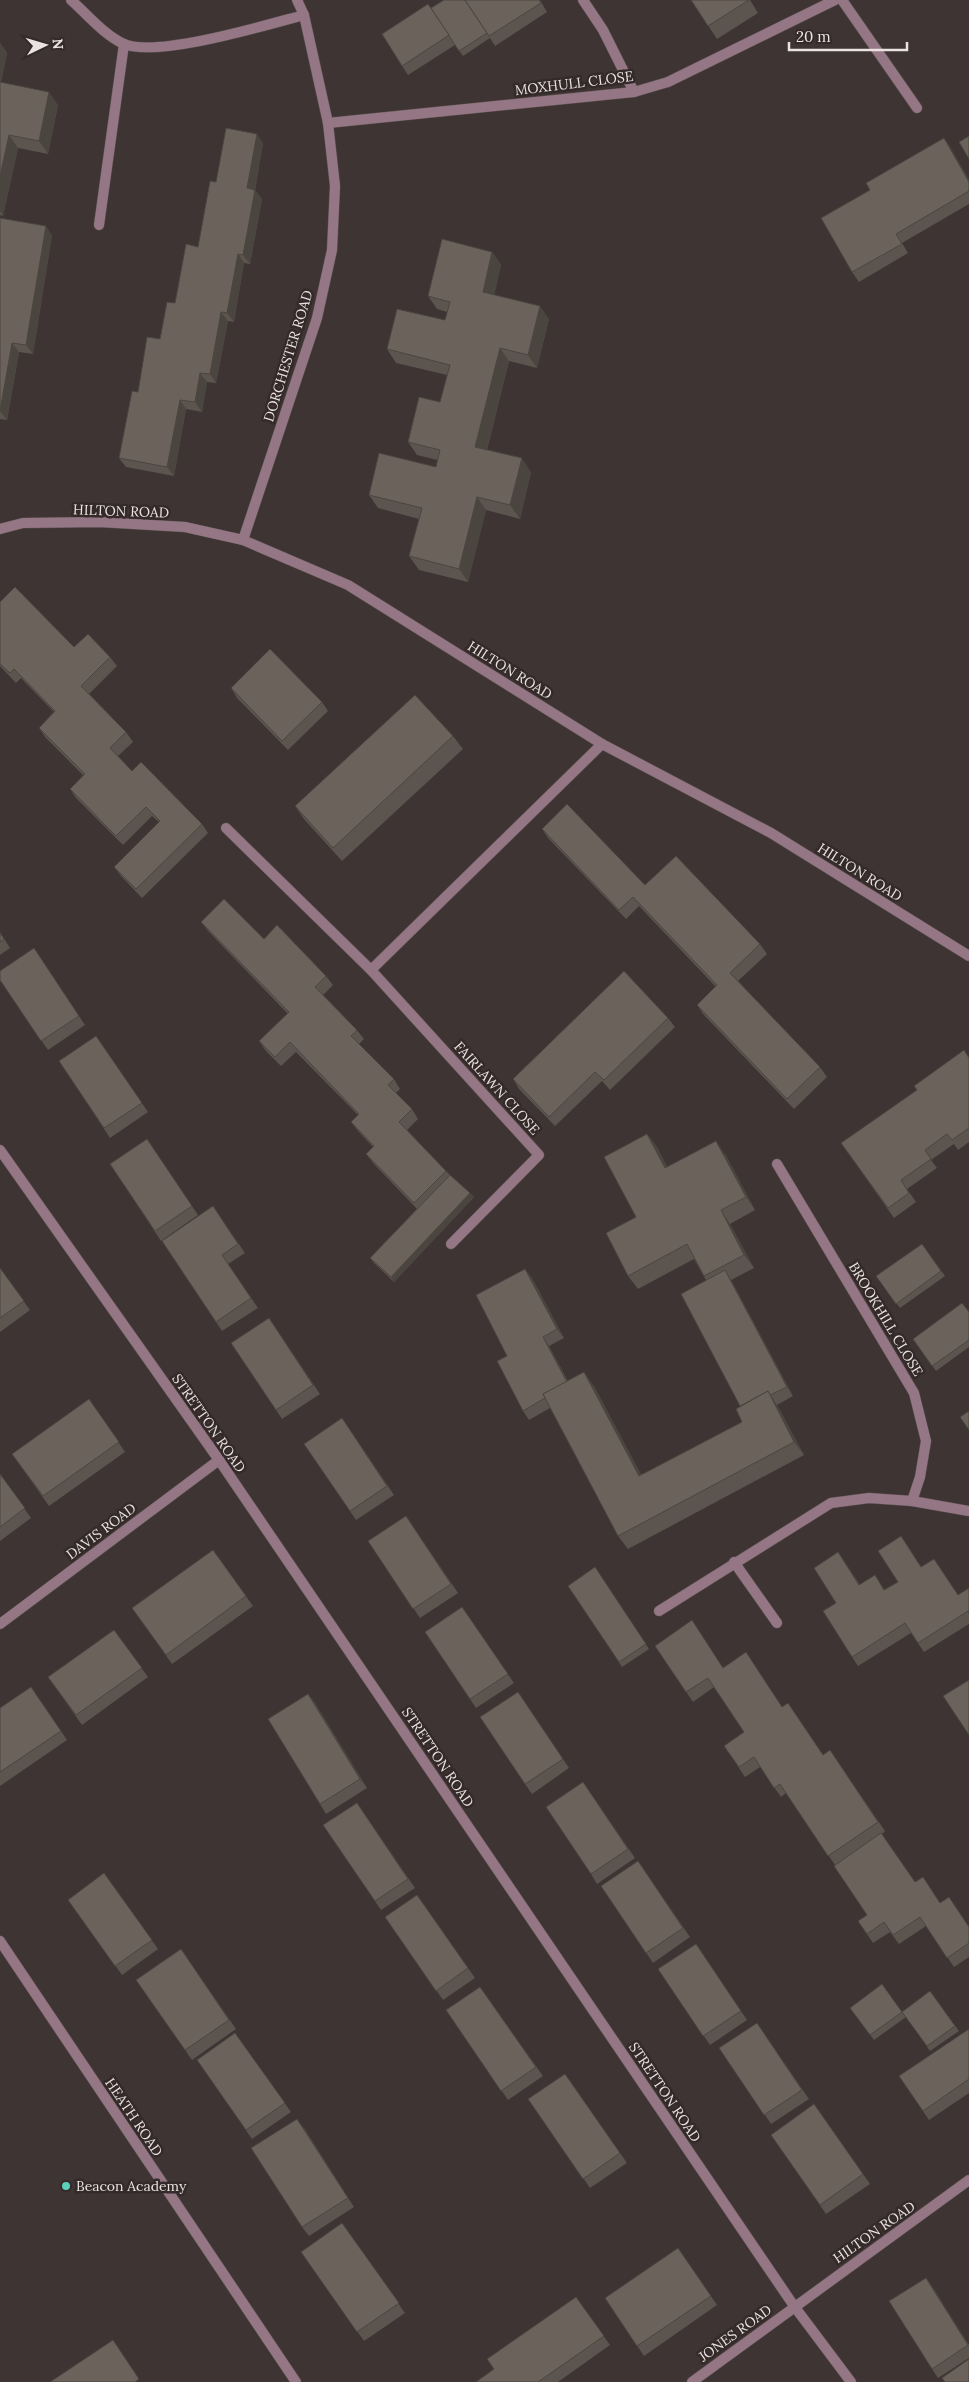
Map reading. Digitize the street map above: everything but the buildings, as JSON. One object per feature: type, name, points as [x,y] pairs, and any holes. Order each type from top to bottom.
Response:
[{"type":"street","points":[[71,0],[124,44],[149,48],[217,38],[304,15]]},
{"type":"street","name":"DORCHESTER ROAD","points":[[243,540],[317,318],[332,250],[335,186],[328,123],[304,15],[296,0]]},
{"type":"street","points":[[583,0],[603,30],[634,92]]},
{"type":"street","name":"MOXHULL CLOSE","points":[[328,123],[634,92],[668,82],[835,0]]},
{"type":"street","points":[[842,0],[917,108]]},
{"type":"street","points":[[99,225],[124,44]]},
{"type":"street","name":"HILTON ROAD","points":[[0,529],[23,523],[99,522],[185,527],[243,540],[348,585],[602,744],[771,833],[969,956]]},
{"type":"street","points":[[371,970],[602,744]]},
{"type":"street","name":"FAIRLAWN CLOSE","points":[[226,828],[371,970],[539,1155],[451,1244]]},
{"type":"street","name":"STRETTON ROAD","points":[[0,1150],[219,1460],[794,2306],[851,2382]]},
{"type":"street","name":"BROOKHILL CLOSE","points":[[777,1164],[914,1393],[926,1441],[920,1477],[912,1501]]},
{"type":"street","name":"DAVIS ROAD","points":[[0,1624],[219,1460]]},
{"type":"street","points":[[658,1611],[831,1503],[869,1498],[912,1501],[969,1511]]},
{"type":"street","points":[[734,1562],[777,1622]]},
{"type":"street","name":"HEATH ROAD","points":[[0,1941],[296,2382]]},
{"type":"street","name":"HILTON ROAD","points":[[794,2306],[969,2180]]},
{"type":"street","name":"JONES ROAD","points":[[692,2382],[794,2306]]},
{"type":"place","name":"Beacon Academy","points":[[66,2186]]}]
